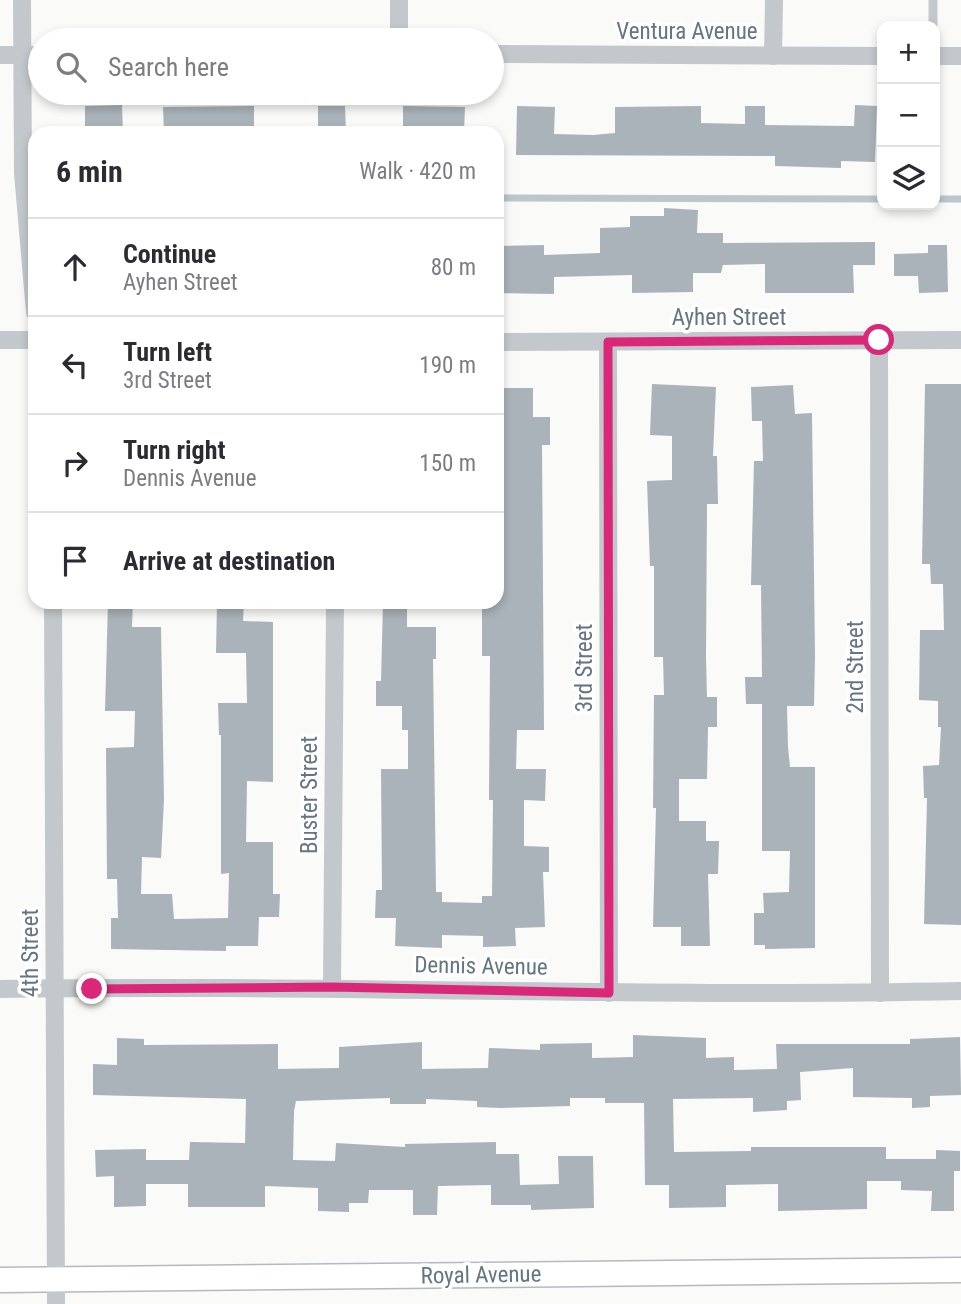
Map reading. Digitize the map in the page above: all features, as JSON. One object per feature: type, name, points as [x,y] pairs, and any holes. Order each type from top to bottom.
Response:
[{"type":"main road","name":"Royal Avenue","points":[[0,1280],[55,1292],[961,1270]]},
{"type":"street","points":[[22,0],[23,173],[28,231]]},
{"type":"street","points":[[399,0],[399,28]]},
{"type":"street","points":[[773,56],[774,0]]},
{"type":"street","name":"Ventura Avenue","points":[[504,54],[877,56]]},
{"type":"street","points":[[0,55],[28,55]]},
{"type":"street","points":[[940,56],[961,56]]},
{"type":"street","points":[[0,340],[28,340]]},
{"type":"street","name":"2nd Street","points":[[879,340],[880,993]]},
{"type":"street","name":"Ayhen Street","points":[[504,342],[961,340]]},
{"type":"street","name":"3rd Street","points":[[608,342],[609,993]]},
{"type":"street","name":"4th Street","points":[[52,609],[55,1292]]},
{"type":"street","name":"Buster Street","points":[[332,987],[335,609]]},
{"type":"street","name":"Dennis Avenue","points":[[0,989],[332,987],[609,993],[961,991]]},
{"type":"lane","points":[[933,0],[933,21]]},
{"type":"building","points":[[122,105],[123,126],[85,126],[85,106]]},
{"type":"building","points":[[855,105],[877,106],[875,162],[841,161],[841,168],[775,166],[775,156],[516,155],[517,106],[555,107],[554,134],[615,133],[615,107],[701,106],[701,123],[745,124],[745,106],[765,106],[765,125],[854,126]]},
{"type":"building","points":[[254,106],[254,126],[164,126],[163,107]]},
{"type":"building","points":[[318,106],[345,106],[346,126],[318,126]]},
{"type":"building","points":[[403,106],[465,107],[464,126],[403,126]]},
{"type":"building","points":[[664,208],[698,210],[697,233],[723,233],[723,243],[875,242],[875,265],[853,265],[854,293],[765,293],[765,264],[723,265],[721,273],[693,273],[693,292],[632,293],[632,275],[554,277],[554,294],[504,293],[504,246],[544,245],[544,255],[600,253],[600,228],[630,227],[630,216],[664,216]]},
{"type":"building","points":[[928,245],[947,245],[948,292],[919,293],[918,276],[894,276],[894,254],[928,253]]},
{"type":"building","points":[[652,384],[716,387],[713,456],[717,456],[718,504],[707,504],[706,656],[707,697],[717,697],[717,727],[708,727],[707,779],[679,779],[679,821],[706,821],[706,841],[719,841],[718,874],[708,874],[710,946],[681,946],[681,927],[653,927],[656,808],[653,808],[654,695],[664,695],[663,657],[654,657],[654,566],[650,566],[647,481],[672,480],[672,436],[650,435]]},
{"type":"building","points":[[925,384],[961,384],[961,925],[924,924],[927,798],[924,798],[923,766],[939,765],[941,727],[938,727],[938,701],[919,700],[920,630],[944,630],[943,584],[931,584],[930,564],[922,564]]},
{"type":"building","points":[[793,385],[795,414],[812,413],[815,656],[814,706],[787,706],[788,747],[790,767],[815,767],[815,948],[765,949],[765,945],[754,945],[754,913],[764,913],[763,893],[789,892],[790,851],[762,851],[762,704],[746,704],[745,677],[762,677],[761,585],[751,585],[754,461],[763,461],[762,421],[752,421],[751,387]]},
{"type":"building","points":[[504,388],[533,388],[533,417],[550,417],[550,445],[542,445],[544,730],[517,730],[516,769],[546,769],[545,801],[524,800],[524,846],[549,847],[549,872],[543,872],[545,927],[515,928],[516,946],[483,947],[483,936],[442,935],[442,948],[395,946],[396,918],[375,918],[376,890],[382,890],[381,769],[408,769],[408,730],[402,730],[402,706],[376,706],[376,681],[381,681],[383,609],[407,609],[407,627],[436,627],[436,659],[433,659],[436,892],[442,892],[442,902],[482,903],[482,896],[492,896],[493,800],[489,800],[490,656],[482,656],[482,609],[504,609]]},
{"type":"building","points":[[108,609],[133,609],[132,627],[161,627],[164,799],[161,858],[142,857],[141,894],[172,894],[174,919],[228,918],[229,873],[221,874],[221,735],[218,703],[247,703],[246,653],[216,653],[217,609],[244,609],[243,621],[273,622],[273,782],[247,781],[246,842],[273,842],[273,894],[280,894],[279,917],[259,917],[258,946],[226,946],[226,951],[111,949],[111,918],[118,918],[117,879],[107,879],[106,748],[134,747],[135,711],[105,711]]},
{"type":"building","points":[[633,1035],[706,1038],[706,1058],[734,1057],[734,1070],[777,1069],[776,1044],[910,1044],[910,1039],[960,1037],[961,1095],[930,1096],[930,1107],[912,1108],[912,1098],[853,1097],[853,1068],[800,1072],[801,1100],[787,1101],[787,1110],[753,1112],[753,1098],[673,1099],[674,1152],[751,1151],[751,1147],[886,1147],[886,1159],[936,1159],[936,1150],[960,1151],[960,1171],[954,1171],[954,1211],[931,1211],[932,1191],[901,1190],[901,1181],[867,1181],[867,1209],[778,1211],[778,1184],[726,1185],[726,1207],[669,1208],[669,1185],[645,1185],[644,1103],[605,1103],[605,1098],[570,1098],[570,1106],[500,1108],[477,1107],[477,1101],[426,1099],[426,1104],[390,1104],[390,1098],[296,1101],[294,1111],[293,1160],[335,1161],[336,1143],[405,1147],[405,1144],[496,1142],[496,1154],[519,1154],[520,1185],[559,1184],[558,1156],[593,1156],[594,1208],[531,1210],[531,1205],[491,1205],[491,1185],[438,1186],[437,1215],[413,1215],[413,1190],[369,1190],[368,1203],[349,1203],[349,1212],[318,1211],[318,1188],[265,1186],[265,1207],[188,1207],[188,1184],[146,1184],[146,1206],[114,1207],[114,1176],[96,1177],[95,1150],[146,1149],[146,1160],[189,1160],[190,1142],[245,1143],[246,1099],[93,1095],[93,1064],[117,1065],[117,1038],[144,1039],[144,1045],[278,1044],[278,1069],[339,1068],[339,1047],[422,1042],[422,1069],[488,1068],[489,1048],[540,1050],[540,1044],[592,1043],[592,1058],[633,1057]]},
{"type":"waterway","points":[[504,198],[877,199]]},
{"type":"waterway","points":[[940,199],[961,199]]},
{"type":"route","points":[[92,989],[332,987],[609,993],[608,342],[879,340]]}]
